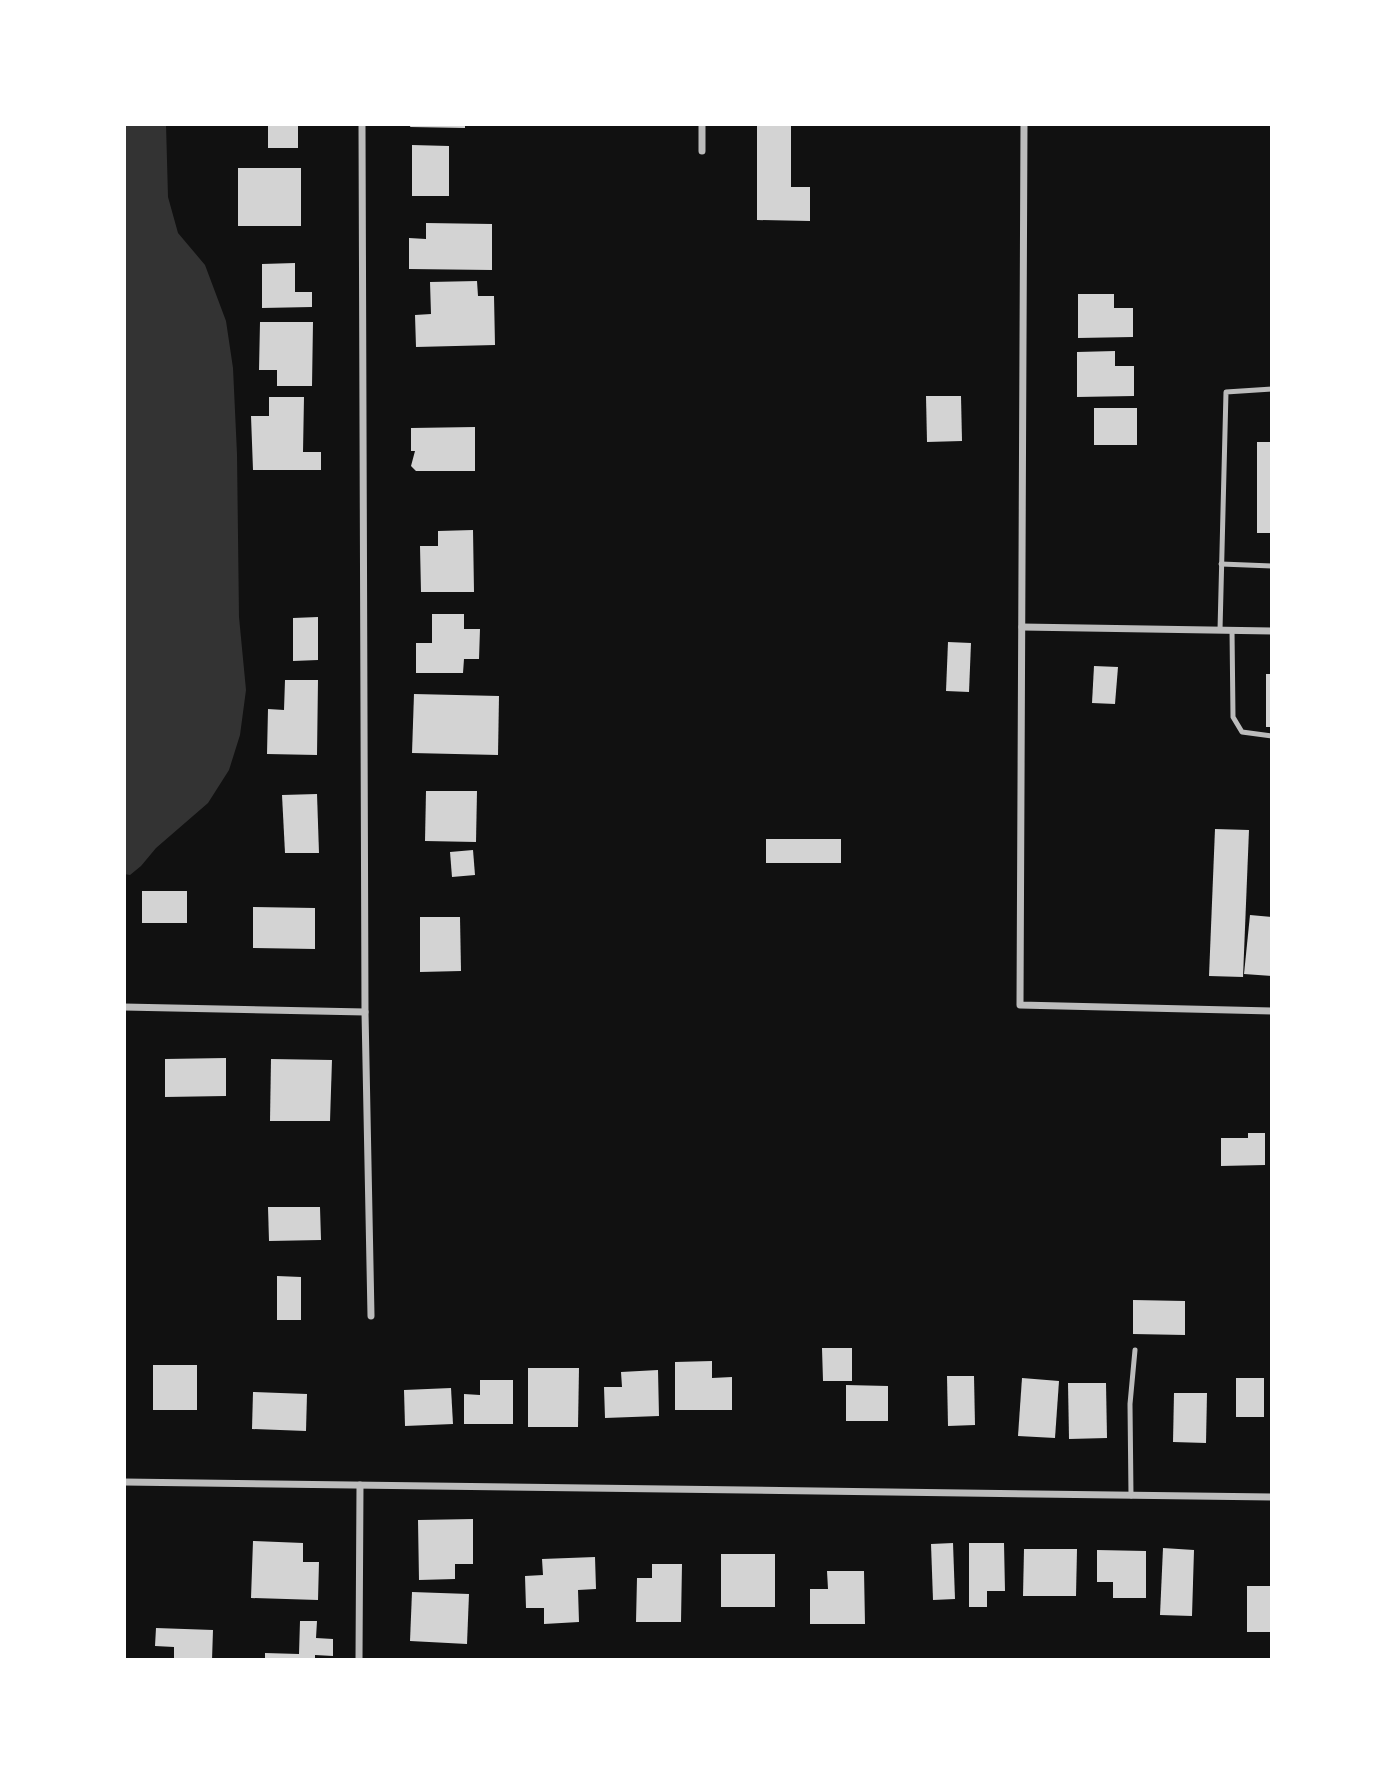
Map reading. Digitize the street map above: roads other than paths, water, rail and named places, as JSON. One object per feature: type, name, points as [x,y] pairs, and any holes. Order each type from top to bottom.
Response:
[{"type":"street","points":[[362,124],[365,1012],[371,1316]]},
{"type":"street","points":[[702,124],[702,151]]},
{"type":"street","points":[[1024,124],[1020,1005],[1272,1011]]},
{"type":"street","points":[[1022,627],[1272,631]]},
{"type":"street","points":[[124,1007],[365,1012]]},
{"type":"street","points":[[124,1482],[1272,1497]]},
{"type":"street","points":[[359,1660],[360,1485]]},
{"type":"lane","points":[[1220,630],[1226,392],[1272,389]]},
{"type":"lane","points":[[1222,564],[1272,566]]},
{"type":"lane","points":[[1232,631],[1233,717],[1242,732],[1272,736]]},
{"type":"lane","points":[[1131,1496],[1130,1404],[1135,1350]]}]
